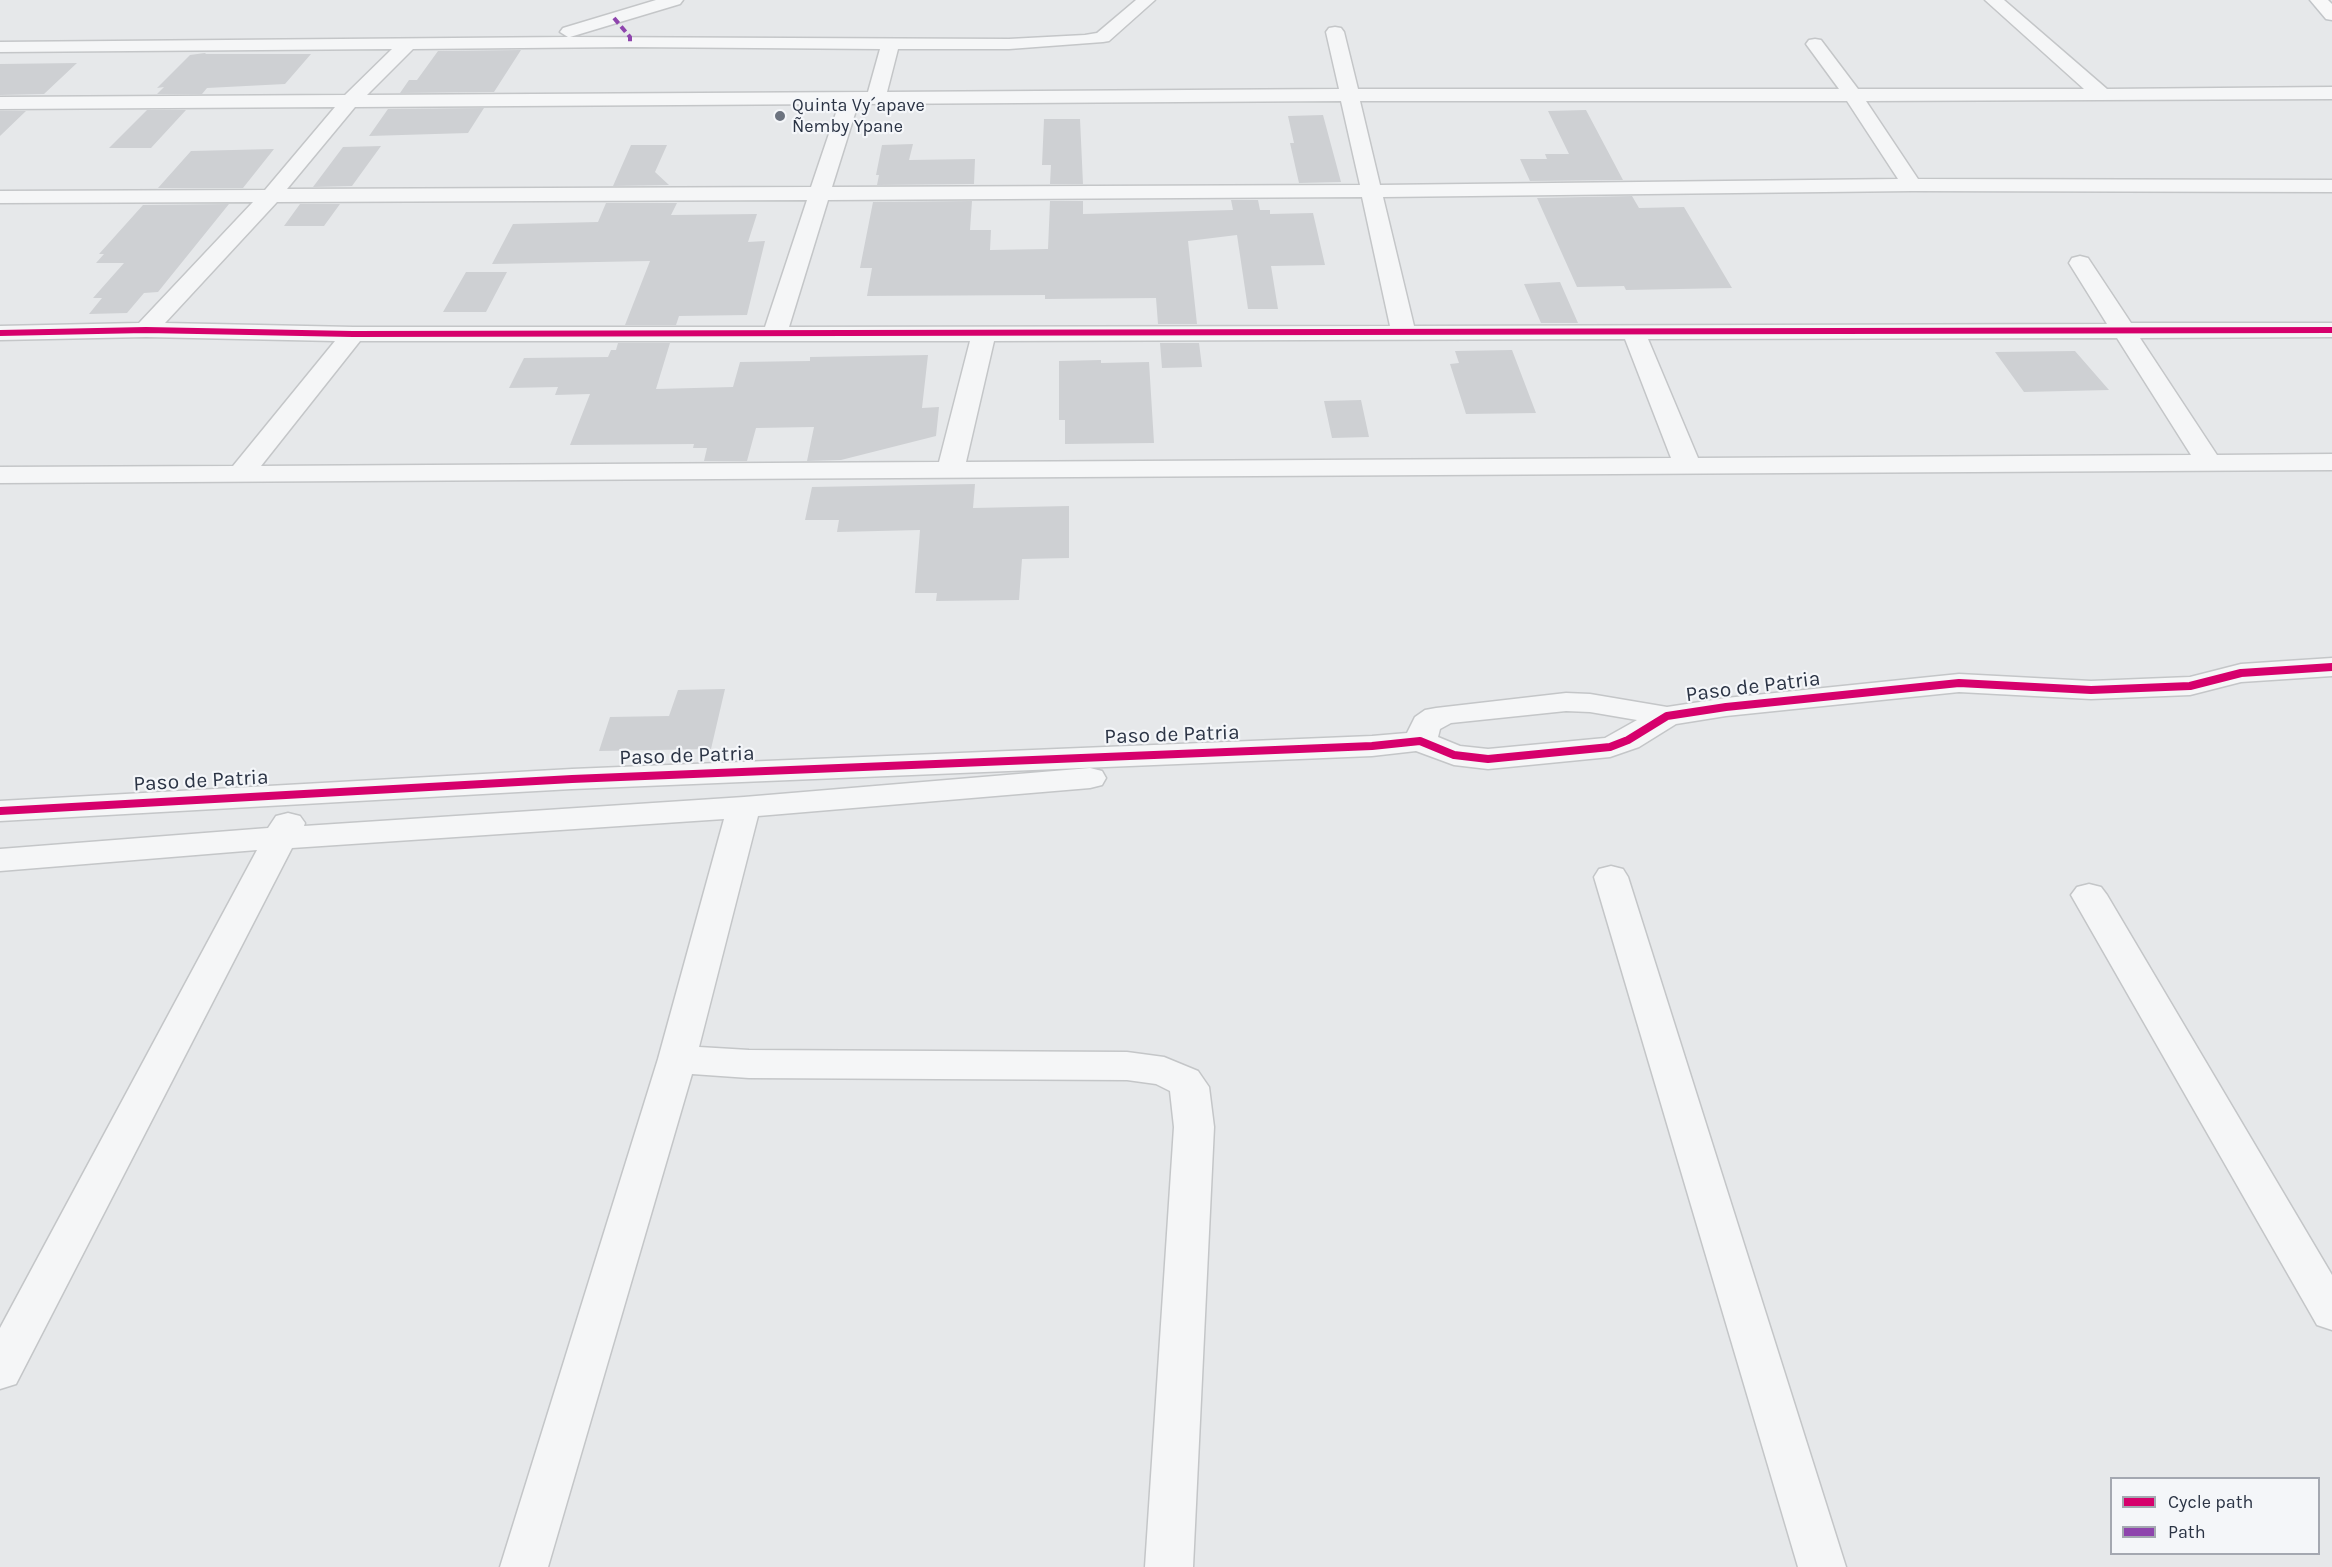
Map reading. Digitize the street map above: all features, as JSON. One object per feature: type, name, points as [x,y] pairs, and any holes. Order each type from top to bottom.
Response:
[{"type":"street","points":[[530,44],[674,0]]},
{"type":"street","points":[[0,47],[891,42],[1009,44],[1103,37],[1146,0]]},
{"type":"street","points":[[1995,0],[2102,95]]},
{"type":"street","points":[[1335,32],[1404,334]]},
{"type":"street","points":[[876,98],[891,42]]},
{"type":"street","points":[[146,330],[271,196],[350,101],[408,44]]},
{"type":"street","points":[[1815,44],[1853,95],[1912,185]]},
{"type":"street","points":[[0,103],[1350,95],[2332,93]]},
{"type":"street","points":[[775,333],[850,99]]},
{"type":"street","points":[[0,197],[1371,191],[1912,185],[2332,186]]},
{"type":"street","points":[[2080,263],[2209,462]]},
{"type":"street","points":[[0,333],[146,330],[353,334],[1404,334],[2332,330]]},
{"type":"street","points":[[1634,333],[1688,466]]},
{"type":"street","points":[[242,473],[353,334]]},
{"type":"street","points":[[950,471],[984,334]]},
{"type":"street","points":[[0,475],[2332,462]]},
{"type":"street","name":"Paso de Patria","points":[[1420,741],[1426,724],[1436,717],[1566,702],[1590,703],[1667,716],[1726,707],[1959,683],[2113,689],[2190,686],[2241,673],[2332,667]]},
{"type":"street","name":"Paso de Patria","points":[[0,811],[301,793],[1372,746],[1420,741],[1454,755],[1488,759],[1610,747],[1628,740],[1667,716]]},
{"type":"street","name":"Paso de Patria","points":[[0,860],[171,845],[744,807],[1123,775],[1199,752]]},
{"type":"street","points":[[0,1371],[282,838],[301,793]]},
{"type":"street","points":[[524,1567],[677,1059],[744,807]]},
{"type":"street","points":[[1611,877],[1822,1567]]},
{"type":"street","points":[[2089,895],[2332,1313]]},
{"type":"street","points":[[677,1059],[750,1064],[1126,1066],[1164,1071],[1184,1081],[1189,1087],[1194,1127],[1169,1567]]},
{"type":"building","points":[[521,50],[494,92],[400,93],[409,80],[417,80],[438,51]]},
{"type":"building","points":[[205,53],[311,54],[285,84],[207,88],[202,94],[157,94],[164,87],[157,88],[190,55]]},
{"type":"building","points":[[77,63],[44,94],[0,95],[0,64]]},
{"type":"building","points":[[484,108],[468,133],[369,136],[388,109]]},
{"type":"building","points":[[147,110],[186,110],[151,148],[109,148]]},
{"type":"building","points":[[1586,110],[1623,180],[1530,181],[1520,159],[1547,159],[1545,154],[1569,154],[1548,111]]},
{"type":"building","points":[[0,111],[26,111],[0,136]]},
{"type":"building","points":[[1323,115],[1341,182],[1299,183],[1290,143],[1294,143],[1288,116]]},
{"type":"building","points":[[1044,119],[1080,119],[1083,184],[1050,184],[1051,165],[1042,165]]},
{"type":"building","points":[[913,144],[909,160],[975,159],[974,184],[877,185],[879,175],[876,175],[882,145]]},
{"type":"building","points":[[631,145],[667,145],[655,172],[669,185],[613,186]]},
{"type":"building","points":[[381,146],[352,186],[313,187],[343,147]]},
{"type":"building","points":[[274,149],[243,188],[158,188],[191,151]]},
{"type":"building","points":[[1632,196],[1639,208],[1684,207],[1732,288],[1626,290],[1624,286],[1577,287],[1537,198]]},
{"type":"building","points":[[1231,200],[1258,200],[1260,210],[1270,210],[1270,214],[1313,213],[1325,265],[1271,266],[1278,309],[1248,309],[1237,235],[1188,241],[1197,324],[1158,324],[1156,298],[1045,299],[1045,295],[867,296],[872,268],[860,268],[873,202],[972,201],[970,230],[991,230],[990,250],[1048,249],[1050,201],[1083,201],[1083,214],[1233,210]]},
{"type":"building","points":[[606,203],[677,203],[671,215],[757,214],[748,242],[765,241],[747,315],[679,316],[676,325],[625,325],[650,261],[492,264],[513,224],[598,222]]},
{"type":"building","points":[[229,204],[158,292],[144,293],[127,313],[89,314],[102,298],[93,298],[124,263],[96,263],[104,254],[99,254],[143,205]]},
{"type":"building","points":[[300,204],[340,204],[324,226],[284,226]]},
{"type":"building","points":[[466,272],[507,272],[486,312],[443,312]]},
{"type":"building","points":[[1560,282],[1578,323],[1541,323],[1524,284]]},
{"type":"building","points":[[618,343],[670,343],[656,389],[733,387],[740,362],[810,361],[810,357],[928,355],[922,408],[939,407],[936,436],[841,460],[807,461],[814,427],[756,428],[747,461],[704,461],[707,448],[693,448],[694,444],[570,445],[590,394],[555,395],[558,387],[509,388],[524,358],[608,357],[611,350],[616,350]]},
{"type":"building","points":[[1160,343],[1199,343],[1202,367],[1162,368]]},
{"type":"building","points":[[1512,350],[1536,413],[1466,414],[1450,364],[1459,363],[1455,351]]},
{"type":"building","points":[[2075,351],[2109,390],[2024,392],[1995,352]]},
{"type":"building","points":[[1101,360],[1101,363],[1149,362],[1154,443],[1065,444],[1065,420],[1059,420],[1059,361]]},
{"type":"building","points":[[1361,400],[1369,437],[1332,438],[1324,401]]},
{"type":"building","points":[[975,484],[973,508],[1069,506],[1069,558],[1022,559],[1019,600],[936,601],[937,593],[915,593],[920,530],[837,532],[839,520],[805,520],[812,487]]},
{"type":"building","points":[[725,689],[711,749],[599,751],[610,717],[669,716],[678,690]]},
{"type":"marked path","points":[[614,18],[630,37],[630,42]]},
{"type":"cycle path","points":[[0,333],[146,330],[353,334],[2332,330]]},
{"type":"cycle path","points":[[0,811],[572,779],[1372,746],[1420,741],[1454,755],[1488,759],[1610,747],[1628,740],[1667,716],[1726,707],[1959,683],[2091,690],[2190,686],[2241,673],[2332,667]]},
{"type":"place","name":"Quinta Vy´apave Ñemby Ypane","points":[[780,116]]}]
